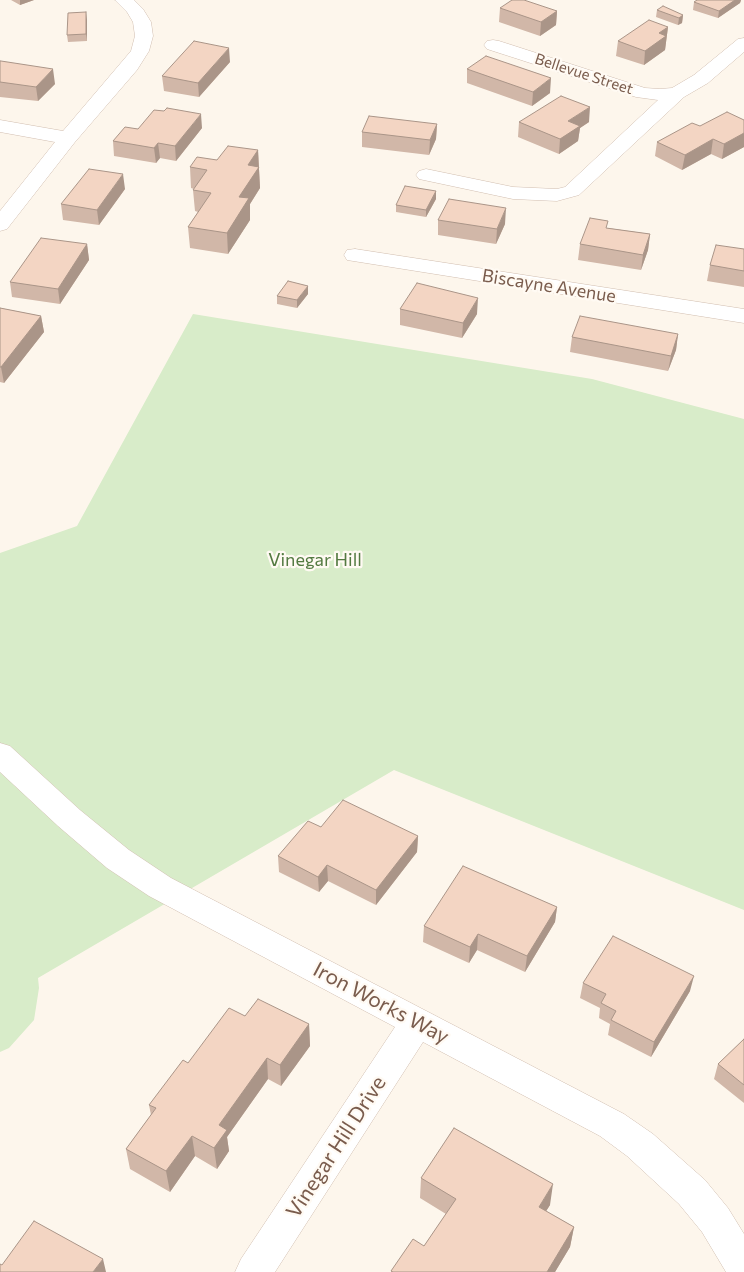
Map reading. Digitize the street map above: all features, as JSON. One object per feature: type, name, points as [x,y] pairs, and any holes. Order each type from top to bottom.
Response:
[{"type":"street","points":[[0,225],[68,138],[130,66],[140,51],[144,36],[142,22],[134,9],[124,0]]},
{"type":"street","points":[[426,175],[512,193],[556,195],[572,191],[677,93],[701,79],[744,43]]},
{"type":"street","name":"Bellevue Street","points":[[493,45],[643,93],[660,95],[677,93]]},
{"type":"street","points":[[0,126],[68,138]]},
{"type":"street","name":"Biscayne Avenue","points":[[355,255],[744,316]]},
{"type":"street","name":"Iron Works Way","points":[[0,754],[68,818],[118,860],[160,887],[583,1108],[612,1125],[640,1145],[692,1192],[715,1220],[744,1268]]},
{"type":"street","name":"Vinegar Hill Drive","points":[[254,1272],[417,1022]]},
{"type":"green space","name":"Vinegar Hill","points":[[193,314],[592,379],[744,419],[744,910],[394,770],[38,978],[39,988],[34,1020],[9,1048],[0,1052],[0,553],[77,526]]},
{"type":"building","points":[[512,0],[524,0],[557,11],[541,22],[500,8]]},
{"type":"building","points":[[697,0],[735,0],[719,11],[694,2]]},
{"type":"building","points":[[663,6],[683,15],[679,18],[657,10]]},
{"type":"building","points":[[86,12],[86,34],[67,35],[68,13]]},
{"type":"building","points":[[649,20],[668,27],[659,33],[666,36],[645,51],[618,41]]},
{"type":"building","points":[[194,41],[229,48],[198,83],[162,76]]},
{"type":"building","points":[[486,56],[551,78],[533,92],[467,69]]},
{"type":"building","points":[[0,61],[53,69],[36,87],[0,82]]},
{"type":"building","points":[[561,96],[590,107],[568,121],[580,126],[560,139],[519,122]]},
{"type":"building","points":[[167,108],[201,114],[175,146],[158,143],[154,148],[113,141],[125,127],[138,129],[154,110],[164,111]]},
{"type":"building","points":[[727,112],[744,120],[744,133],[724,144],[713,139],[685,155],[657,142],[692,123],[700,126]]},
{"type":"building","points":[[369,116],[437,124],[430,140],[362,132]]},
{"type":"building","points":[[228,146],[258,150],[248,165],[259,167],[239,197],[249,198],[227,233],[188,227],[211,193],[193,190],[207,170],[190,167],[197,157],[217,160]]},
{"type":"building","points":[[89,169],[123,174],[97,210],[61,204]]},
{"type":"building","points":[[405,186],[436,191],[426,210],[396,205]]},
{"type":"building","points":[[449,199],[506,208],[497,229],[438,220]]},
{"type":"building","points":[[590,218],[608,221],[606,228],[650,234],[643,255],[580,244]]},
{"type":"building","points":[[41,238],[87,244],[58,289],[10,282]]},
{"type":"building","points":[[716,245],[744,249],[744,271],[710,265]]},
{"type":"building","points":[[288,281],[308,286],[297,300],[277,296]]},
{"type":"building","points":[[417,283],[478,298],[463,323],[400,309]]},
{"type":"building","points":[[0,308],[41,316],[1,367],[0,367]]},
{"type":"building","points":[[580,316],[678,334],[671,356],[572,337]]},
{"type":"building","points":[[343,800],[418,836],[376,890],[327,865],[318,877],[278,856],[308,821],[321,827]]},
{"type":"building","points":[[463,866],[557,907],[527,956],[478,934],[470,947],[424,926]]},
{"type":"building","points":[[613,936],[694,976],[654,1042],[611,1020],[616,1011],[601,1003],[606,994],[583,983]]},
{"type":"building","points":[[258,999],[309,1024],[280,1065],[267,1058],[219,1125],[227,1130],[214,1148],[192,1136],[166,1171],[126,1149],[156,1108],[149,1105],[183,1060],[188,1063],[229,1008],[245,1016]]},
{"type":"building","points":[[744,1039],[744,1085],[718,1064]]},
{"type":"building","points":[[454,1128],[553,1184],[539,1207],[574,1227],[547,1272],[391,1271],[413,1239],[424,1246],[456,1199],[421,1178]]},
{"type":"building","points":[[34,1221],[103,1259],[93,1272],[0,1272],[0,1264],[2,1265]]}]
